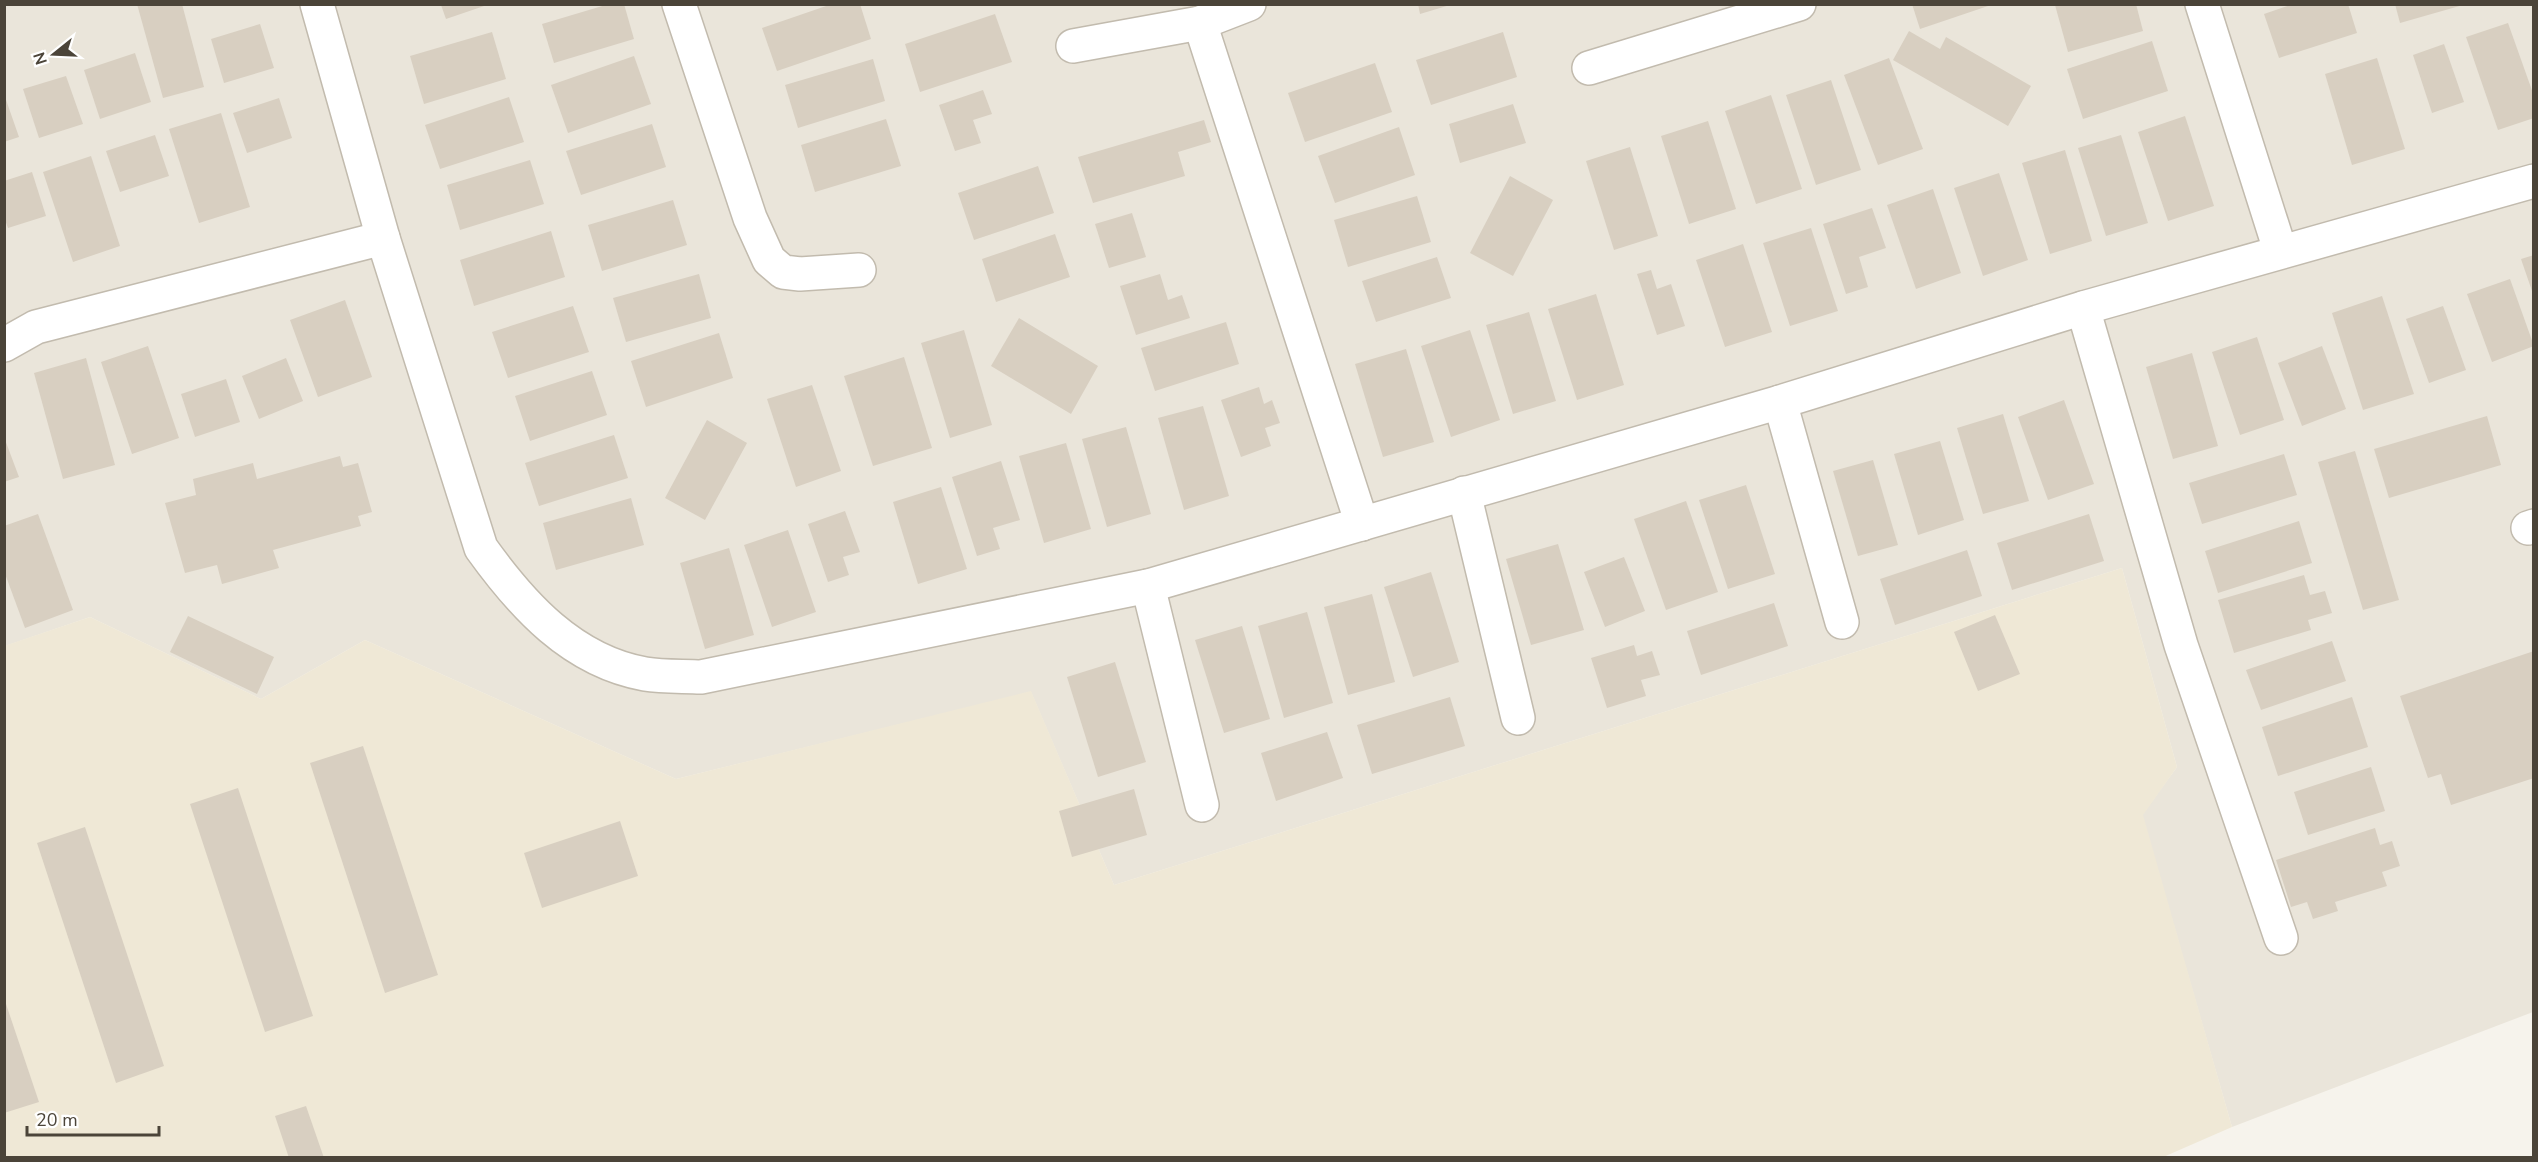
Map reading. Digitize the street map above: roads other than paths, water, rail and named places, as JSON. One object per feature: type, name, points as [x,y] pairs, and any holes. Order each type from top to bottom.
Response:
[{"type":"street","points":[[317,4],[383,238],[481,548],[511,590],[545,625],[586,652],[615,666],[646,674],[701,677],[1148,586],[1780,402],[2083,308],[2280,250],[2534,182]]},
{"type":"street","points":[[679,4],[750,218],[769,260],[783,272],[800,274],[859,270]]},
{"type":"street","points":[[1073,46],[1200,23],[1249,4]]},
{"type":"street","points":[[1589,68],[1729,14],[1799,4]]},
{"type":"street","points":[[2202,4],[2280,250]]},
{"type":"street","points":[[1200,23],[1362,524]]},
{"type":"street","points":[[4,345],[36,327],[383,238]]},
{"type":"street","points":[[2083,308],[2181,645],[2281,938]]},
{"type":"street","points":[[1780,402],[1842,622]]},
{"type":"street","points":[[1464,494],[1518,718]]},
{"type":"street","points":[[1148,586],[1202,805]]}]
